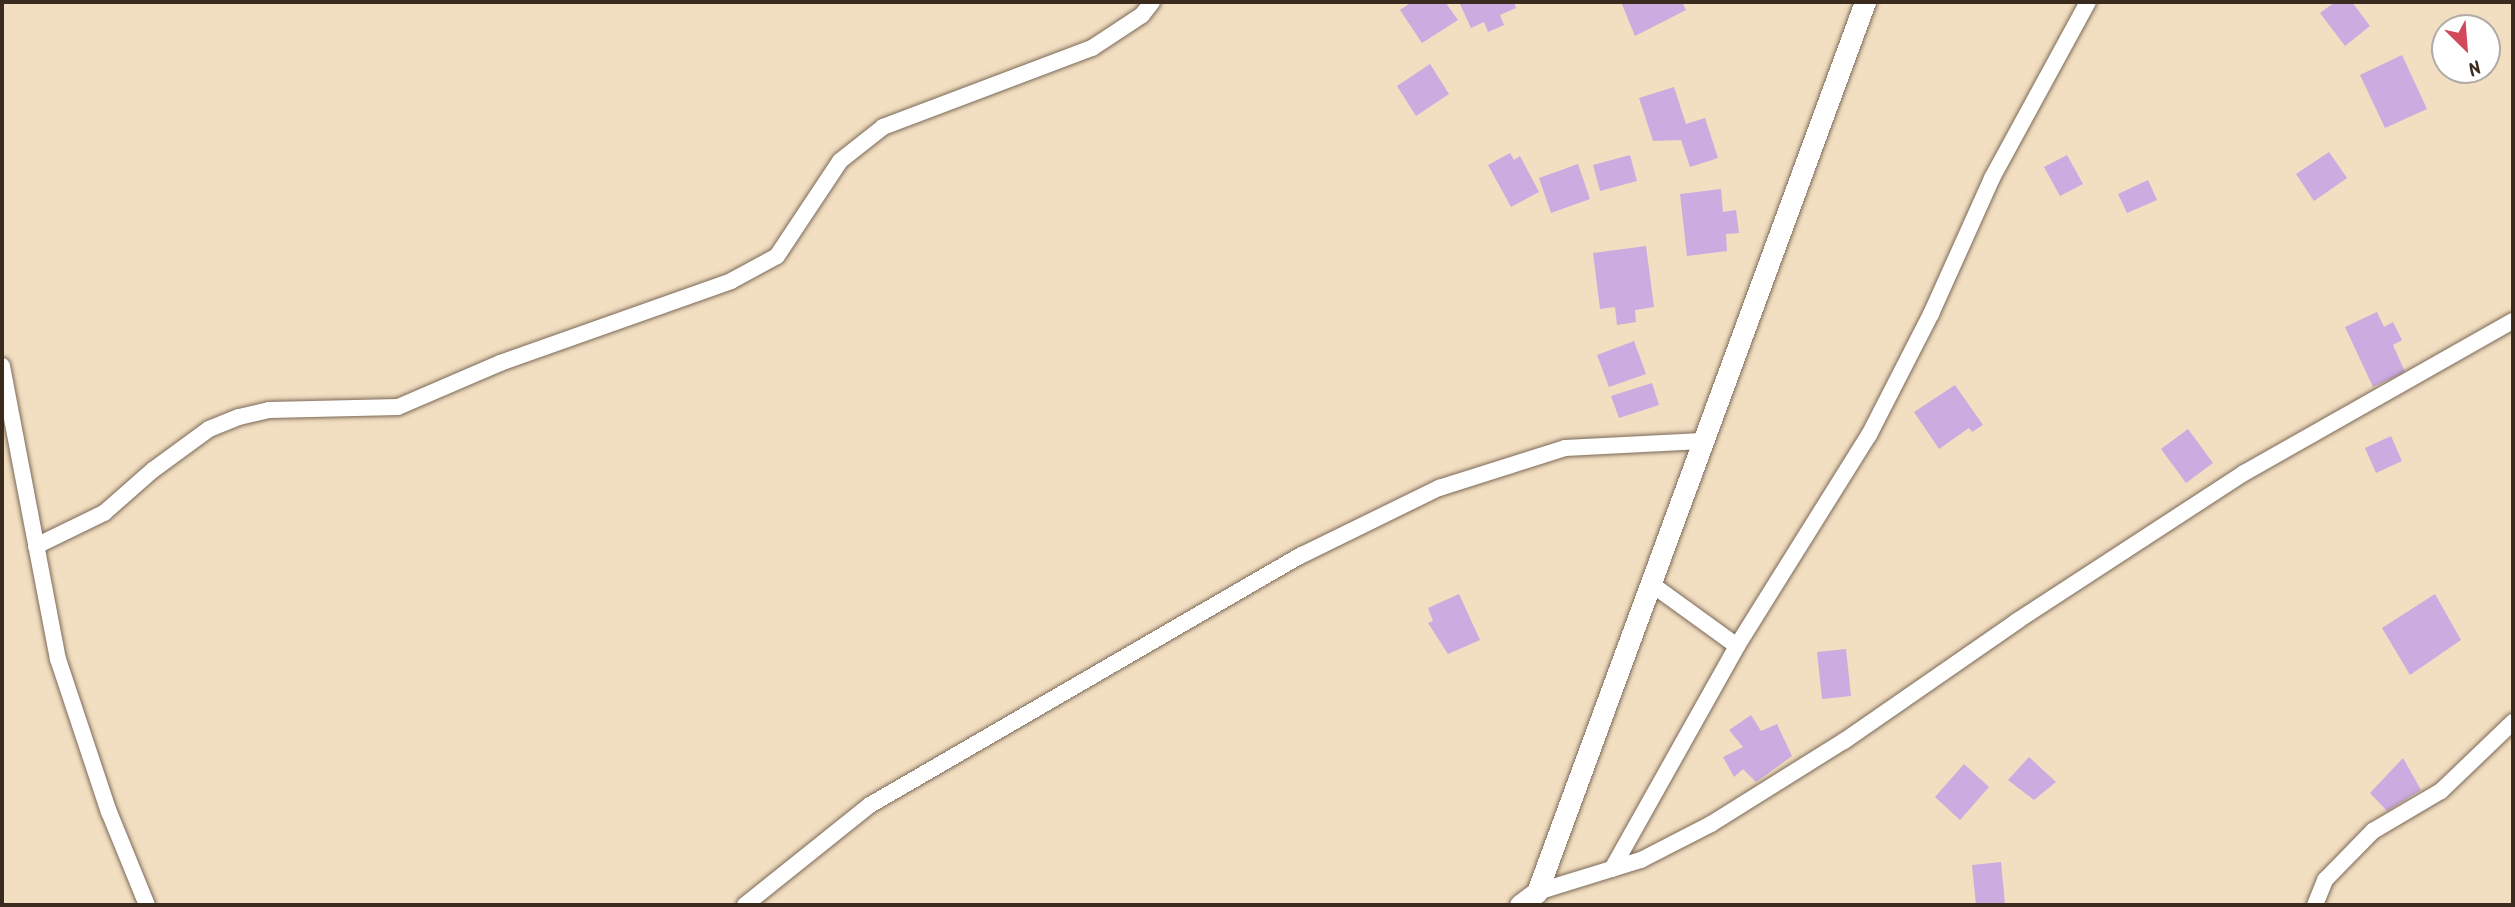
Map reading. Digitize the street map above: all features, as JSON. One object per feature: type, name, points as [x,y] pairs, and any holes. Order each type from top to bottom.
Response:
[{"type":"main road","points":[[1520,905],[1537,892],[1865,2]]},
{"type":"street","points":[[36,546],[104,513],[209,429],[239,417],[269,410],[398,407],[524,353],[731,281],[777,256],[840,161],[883,127],[1092,48],[1142,15],[1152,2]]},
{"type":"street","points":[[1612,869],[1737,646],[1869,435],[1931,314],[1992,178],[2088,2]]},
{"type":"street","points":[[1537,892],[1641,860],[1711,824],[1844,741],[2017,621],[2244,473],[2513,321]]},
{"type":"street","points":[[2,366],[58,659],[77,722],[147,905]]},
{"type":"street","points":[[745,905],[870,804],[1302,555],[1439,488],[1564,448],[1702,441]]},
{"type":"street","points":[[1650,583],[1737,646]]},
{"type":"street","points":[[2315,905],[2325,880],[2373,831],[2441,791],[2513,722]]},
{"type":"building","points":[[1412,2],[1445,2],[1458,20],[1422,43],[1400,10]]},
{"type":"building","points":[[1459,2],[1514,2],[1516,8],[1500,15],[1504,25],[1488,32],[1484,22],[1471,28]]},
{"type":"building","points":[[1621,2],[1682,2],[1686,10],[1635,36]]},
{"type":"building","points":[[2335,2],[2352,2],[2370,26],[2345,46],[2320,13]]},
{"type":"building","points":[[2402,55],[2427,109],[2385,128],[2360,75]]},
{"type":"building","points":[[1430,64],[1449,94],[1416,116],[1397,86]]},
{"type":"building","points":[[1674,87],[1686,124],[1705,118],[1718,158],[1690,167],[1681,140],[1653,141],[1639,98]]},
{"type":"building","points":[[2329,152],[2347,178],[2314,201],[2296,174]]},
{"type":"building","points":[[1510,153],[1514,160],[1520,156],[1539,192],[1511,207],[1488,165]]},
{"type":"building","points":[[1630,155],[1637,181],[1600,191],[1593,165]]},
{"type":"building","points":[[2067,155],[2083,184],[2060,196],[2044,167]]},
{"type":"building","points":[[1578,164],[1590,199],[1551,213],[1539,178]]},
{"type":"building","points":[[2148,180],[2157,200],[2127,213],[2118,194]]},
{"type":"building","points":[[1721,189],[1723,212],[1736,210],[1739,233],[1726,234],[1727,251],[1687,256],[1680,194]]},
{"type":"building","points":[[1646,246],[1654,307],[1635,310],[1636,322],[1617,325],[1615,307],[1600,309],[1593,253]]},
{"type":"building","points":[[2377,312],[2384,327],[2393,322],[2402,340],[2393,345],[2405,372],[2373,387],[2345,327]]},
{"type":"building","points":[[1634,341],[1646,374],[1609,387],[1597,355]]},
{"type":"building","points":[[1652,383],[1659,405],[1619,418],[1611,396]]},
{"type":"building","points":[[1955,385],[1983,425],[1972,432],[1969,428],[1939,449],[1914,412]]},
{"type":"building","points":[[2188,429],[2213,463],[2186,483],[2161,449]]},
{"type":"building","points":[[2391,436],[2402,461],[2376,473],[2365,448]]},
{"type":"building","points":[[1459,594],[1480,640],[1448,654],[1428,623],[1433,621],[1428,608]]},
{"type":"building","points":[[2435,594],[2461,640],[2410,675],[2382,628]]},
{"type":"building","points":[[1846,649],[1851,696],[1822,699],[1817,652]]},
{"type":"building","points":[[1751,715],[1761,731],[1777,724],[1792,756],[1756,782],[1743,769],[1734,777],[1723,757],[1743,747],[1729,730]]},
{"type":"building","points":[[2029,757],[2056,782],[2034,800],[2008,780]]},
{"type":"building","points":[[2403,758],[2421,790],[2387,811],[2370,793]]},
{"type":"building","points":[[1964,764],[1989,787],[1960,820],[1935,797]]},
{"type":"building","points":[[2001,862],[2005,905],[1976,905],[1972,865]]}]
